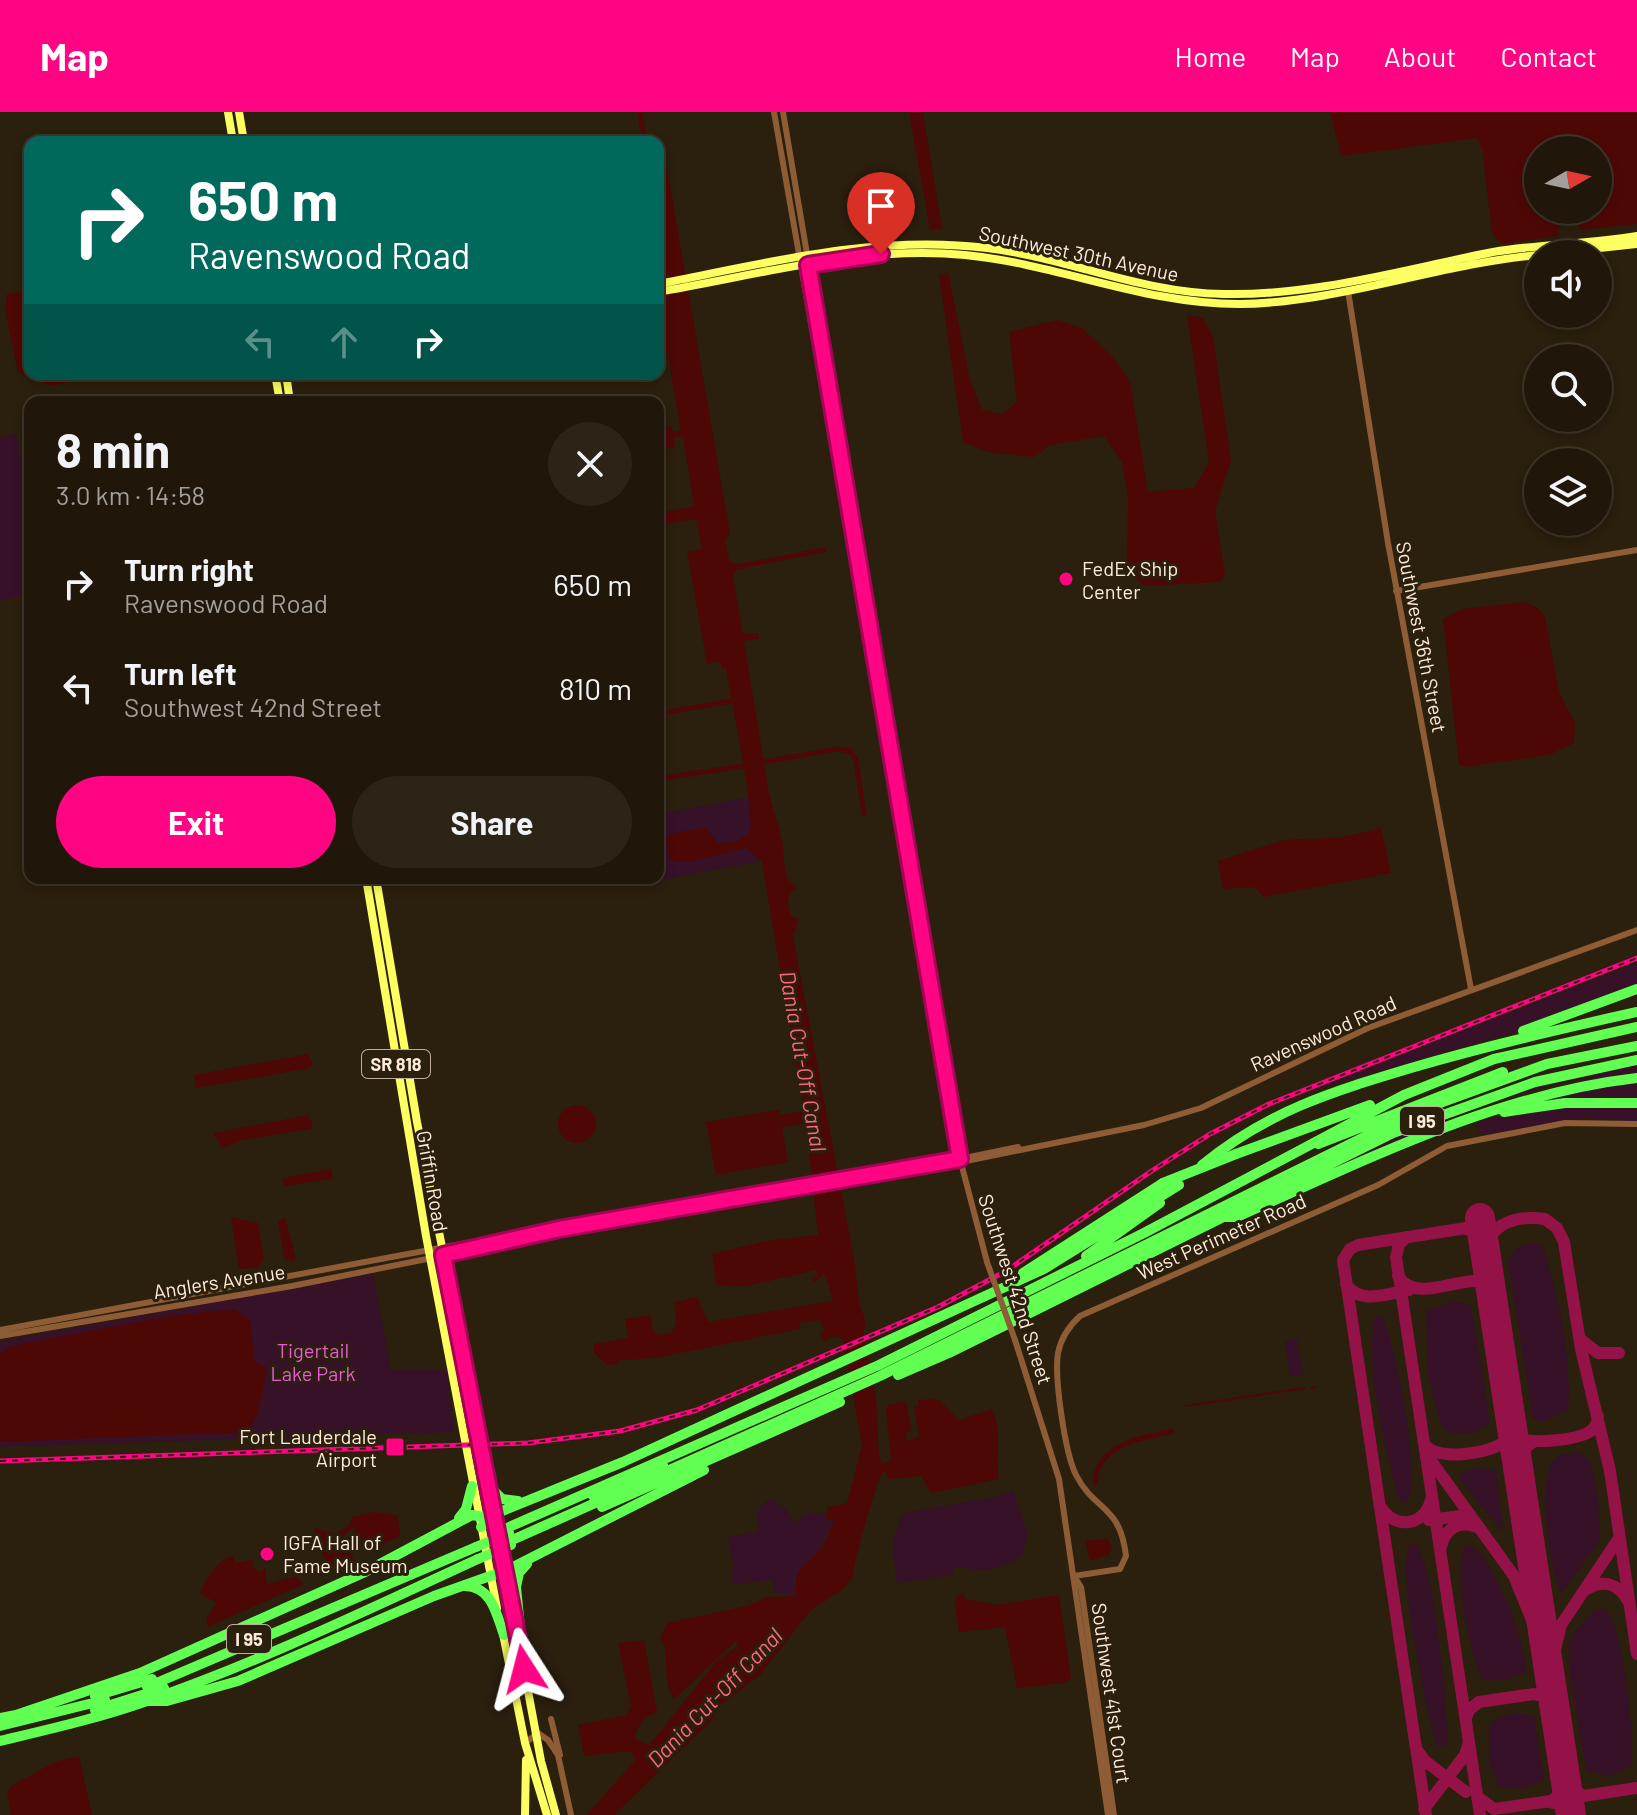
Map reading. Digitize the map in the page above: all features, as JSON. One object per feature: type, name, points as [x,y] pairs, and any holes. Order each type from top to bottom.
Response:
[{"type":"highway","points":[[1029,1292],[1136,1223],[1232,1141],[1280,1112],[1331,1092],[1478,1048],[1637,989]]},
{"type":"highway","points":[[1478,1048],[1637,1012]]},
{"type":"highway","name":"I 95","points":[[0,1741],[67,1726],[148,1701],[334,1624],[507,1535],[880,1373],[1333,1131],[1432,1083],[1508,1055],[1637,1027]]},
{"type":"highway","points":[[880,1373],[1403,1101],[1491,1065],[1546,1050],[1637,1033]]},
{"type":"highway","points":[[1318,1144],[1487,1077],[1591,1048],[1637,1039]]},
{"type":"highway","points":[[880,1373],[1359,1139],[1547,1072],[1637,1048]]},
{"type":"highway","name":"I 95","points":[[0,1718],[142,1683],[476,1551],[507,1535],[753,1441],[847,1388],[880,1373],[963,1346],[1351,1151],[1424,1120],[1535,1082],[1637,1060]]},
{"type":"highway","points":[[1220,1217],[1237,1217],[1444,1128],[1546,1094],[1637,1078]]},
{"type":"highway","points":[[982,1297],[1163,1183],[1432,1083]]},
{"type":"highway","points":[[1444,1128],[1546,1105],[1637,1103]]},
{"type":"highway","points":[[16,1715],[140,1673],[363,1573],[452,1525],[486,1518],[536,1498],[876,1348],[1071,1254],[1179,1185]]},
{"type":"highway","points":[[148,1701],[167,1701],[238,1681],[507,1570],[744,1450],[753,1441]]},
{"type":"highway","points":[[452,1525],[466,1509],[472,1486]]},
{"type":"highway","points":[[490,1487],[508,1502],[536,1498]]},
{"type":"highway","points":[[486,1518],[507,1535]]},
{"type":"highway","points":[[0,1726],[61,1713],[144,1688],[476,1551]]},
{"type":"highway","points":[[0,1734],[63,1721],[173,1685],[476,1551]]},
{"type":"highway","points":[[524,1669],[516,1580],[532,1558]]},
{"type":"highway","points":[[463,1586],[477,1588],[487,1594],[504,1635]]},
{"type":"main road","points":[[228,112],[232,136]]},
{"type":"main road","points":[[239,112],[243,136]]},
{"type":"main road","name":"Southwest 30th Avenue","points":[[664,290],[879,245],[957,245],[1032,256],[1150,287],[1229,294],[1316,287],[1637,236]]},
{"type":"main road","name":"Southwest 30th Avenue","points":[[1612,247],[1637,244]]},
{"type":"main road","name":"Southwest 30th Avenue","points":[[803,261],[881,254],[965,255],[1032,266],[1138,294],[1208,303],[1271,302],[1348,291],[1469,261],[1524,256]]},
{"type":"main road","name":"Southwest 30th Avenue","points":[[664,284],[688,283]]},
{"type":"main road","name":"Griffin Road","points":[[367,884],[389,1027],[457,1389],[472,1486],[486,1518]]},
{"type":"main road","name":"Griffin Road","points":[[377,884],[415,1115],[490,1487],[486,1518],[490,1576],[525,1743],[547,1815]]},
{"type":"main road","points":[[389,1027],[394,1033],[399,1056],[406,1063]]},
{"type":"main road","points":[[397,1068],[404,1074],[410,1109],[415,1115]]},
{"type":"main road","points":[[447,1341],[462,1381],[469,1386]]},
{"type":"main road","points":[[457,1389],[465,1394],[477,1424]]},
{"type":"main road","points":[[507,1535],[507,1570],[524,1669],[541,1761],[556,1815]]},
{"type":"main road","points":[[525,1743],[525,1815]]},
{"type":"street","name":"Southwest 42nd Street","points":[[774,112],[878,672],[937,1029]]},
{"type":"street","name":"Southwest 42nd Street","points":[[783,112],[803,261],[869,659],[960,1159],[987,1262],[1055,1463]]},
{"type":"street","name":"Southwest 36th Street","points":[[1348,291],[1396,591],[1471,989]]},
{"type":"street","points":[[1396,591],[1637,550]]},
{"type":"street","points":[[869,659],[878,672]]},
{"type":"street","points":[[896,811],[904,821]]},
{"type":"street","name":"Ravenswood Road","points":[[442,1251],[1141,1126],[1201,1108],[1336,1041],[1637,930]]},
{"type":"street","name":"West Perimeter Road","points":[[1074,1576],[1124,1565],[1126,1553],[1119,1524],[1081,1483],[1071,1460],[1057,1362],[1061,1343],[1076,1319],[1378,1185],[1447,1146],[1565,1123],[1637,1124]]},
{"type":"street","name":"Anglers Avenue","points":[[0,1333],[292,1286],[442,1251]]},
{"type":"street","name":"Southwest 41st Court","points":[[1055,1463],[1074,1576],[1081,1587],[1111,1815]]},
{"type":"street","points":[[551,1719],[571,1815]]},
{"type":"street","points":[[525,1743],[536,1733],[545,1736],[561,1762]]},
{"type":"street","points":[[541,1761],[547,1753],[557,1753]]},
{"type":"green space","points":[[16,434],[24,479],[24,596],[0,600],[0,437]]},
{"type":"green space","points":[[751,797],[761,861],[664,879],[664,813]]},
{"type":"green space","points":[[1637,963],[1637,987],[1552,1022],[1311,1091]]},
{"type":"green space","points":[[1637,1060],[1637,1074],[1562,1082],[1498,1100],[1299,1182],[1332,1162],[1510,1090]]},
{"type":"green space","points":[[1637,1082],[1637,1098],[1602,1096],[1516,1104],[1575,1089]]},
{"type":"green space","points":[[1570,1106],[1637,1108],[1637,1122],[1584,1118],[1486,1134],[1478,1132],[1477,1124],[1482,1120]]},
{"type":"green space","points":[[1531,1243],[1541,1245],[1545,1252],[1559,1310],[1568,1370],[1568,1410],[1542,1422],[1533,1419],[1508,1260],[1518,1247]]},
{"type":"green space","name":"Tigertail Lake Park","points":[[373,1274],[391,1370],[447,1370],[454,1432],[0,1447],[0,1341]]},
{"type":"green space","points":[[1453,1301],[1471,1305],[1490,1422],[1481,1429],[1465,1433],[1448,1432],[1441,1425],[1428,1374],[1426,1311]]},
{"type":"green space","points":[[1382,1317],[1388,1331],[1406,1413],[1412,1470],[1411,1491],[1406,1503],[1399,1499],[1375,1386],[1372,1340],[1374,1318]]},
{"type":"green space","points":[[1297,1339],[1303,1374],[1290,1376],[1285,1341]]},
{"type":"green space","points":[[1578,1452],[1590,1460],[1598,1499],[1600,1540],[1561,1594],[1549,1546],[1546,1486],[1555,1459],[1563,1454]]},
{"type":"green space","points":[[1475,1468],[1496,1470],[1503,1533],[1457,1475]]},
{"type":"green space","points":[[1013,1490],[1027,1532],[1023,1555],[991,1569],[958,1567],[954,1568],[952,1575],[897,1583],[895,1537],[905,1513],[1000,1496]]},
{"type":"green space","points":[[769,1498],[786,1509],[794,1523],[806,1514],[825,1513],[825,1518],[835,1520],[818,1552],[794,1580],[797,1596],[776,1593],[772,1580],[732,1584],[731,1570],[734,1569],[728,1537],[758,1532],[758,1510]]},
{"type":"green space","points":[[1412,1542],[1420,1552],[1427,1573],[1438,1634],[1448,1742],[1442,1747],[1436,1744],[1432,1728],[1409,1605],[1407,1554]]},
{"type":"green space","points":[[1467,1545],[1476,1548],[1495,1576],[1520,1639],[1527,1672],[1507,1680],[1482,1679],[1473,1651],[1461,1590],[1462,1556]]},
{"type":"green space","points":[[1603,1608],[1617,1633],[1632,1732],[1631,1766],[1611,1776],[1587,1771],[1568,1653],[1571,1639],[1578,1628]]},
{"type":"green space","points":[[1511,1713],[1534,1716],[1544,1780],[1523,1789],[1499,1787],[1489,1761],[1489,1723]]},
{"type":"water","points":[[909,112],[923,112],[942,229],[930,229]]},
{"type":"water","points":[[1330,112],[1637,112],[1637,224],[1581,230],[1579,224],[1612,224],[1612,136],[1524,136],[1524,224],[1561,224],[1557,236],[1502,244],[1492,233],[1482,148],[1477,138],[1341,156]]},
{"type":"water","points":[[667,168],[730,533],[725,540],[729,560],[735,563],[733,576],[743,634],[758,633],[759,639],[744,641],[769,794],[782,839],[786,877],[797,888],[790,894],[788,904],[791,916],[799,919],[793,936],[855,1264],[859,1303],[866,1323],[863,1330],[876,1398],[879,1454],[882,1464],[891,1460],[888,1405],[906,1401],[912,1431],[907,1432],[906,1441],[919,1437],[914,1407],[919,1406],[918,1400],[938,1399],[959,1420],[992,1409],[998,1435],[999,1479],[931,1493],[921,1476],[888,1479],[886,1472],[882,1473],[865,1525],[853,1577],[842,1590],[810,1611],[760,1675],[721,1705],[709,1723],[614,1815],[587,1815],[635,1760],[631,1751],[584,1756],[578,1725],[626,1715],[631,1707],[618,1643],[644,1640],[657,1712],[642,1722],[635,1739],[649,1745],[717,1661],[738,1646],[736,1641],[674,1699],[660,1639],[667,1623],[747,1606],[768,1597],[796,1596],[796,1579],[800,1570],[821,1548],[834,1521],[825,1518],[828,1507],[847,1503],[862,1445],[843,1340],[837,1336],[823,1341],[820,1333],[825,1331],[820,1320],[799,1323],[800,1329],[660,1357],[618,1361],[618,1364],[608,1365],[594,1353],[594,1344],[628,1338],[625,1319],[650,1315],[653,1331],[660,1335],[672,1332],[676,1323],[675,1302],[697,1297],[708,1322],[833,1301],[825,1274],[814,1282],[812,1279],[818,1275],[816,1270],[747,1286],[717,1285],[712,1254],[772,1240],[818,1235],[806,1123],[782,1127],[788,1162],[716,1175],[706,1122],[779,1110],[780,1115],[804,1111],[762,862],[747,848],[697,860],[670,860],[666,843],[669,834],[705,828],[719,844],[735,842],[748,834],[751,827],[747,785],[726,669],[722,669],[720,661],[707,664],[687,552],[702,549],[696,519],[664,524],[664,512],[694,506],[683,437],[673,438],[675,447],[664,449],[664,427],[671,426],[673,432],[681,430],[664,344],[664,169]]},
{"type":"water","points":[[948,272],[970,380],[982,410],[1002,414],[1017,402],[1009,332],[1058,320],[1082,328],[1116,361],[1130,381],[1148,492],[1194,488],[1209,462],[1187,315],[1203,318],[1213,337],[1231,460],[1215,511],[1225,575],[1220,582],[1145,586],[1127,573],[1128,499],[1122,462],[1104,436],[1050,445],[1034,457],[988,452],[963,442],[939,275]]},
{"type":"water","points":[[24,291],[24,374],[18,372],[5,310],[7,294]]},
{"type":"water","points":[[37,380],[77,380],[52,386]]},
{"type":"water","points":[[1524,602],[1538,608],[1545,617],[1559,692],[1575,723],[1574,743],[1549,755],[1464,767],[1459,764],[1443,619],[1463,609]]},
{"type":"water","points":[[1381,828],[1391,873],[1264,897],[1254,887],[1223,889],[1218,861],[1284,840],[1342,837]]},
{"type":"water","points":[[308,1054],[313,1064],[310,1068],[196,1088],[194,1075]]},
{"type":"water","points":[[577,1105],[591,1110],[596,1124],[591,1138],[577,1143],[563,1138],[558,1124],[563,1110]]},
{"type":"water","points":[[309,1115],[313,1127],[310,1129],[243,1140],[222,1148],[213,1133]]},
{"type":"water","points":[[331,1169],[333,1179],[283,1186],[283,1178]]},
{"type":"water","points":[[231,1217],[258,1223],[264,1259],[257,1268],[239,1269]]},
{"type":"water","points":[[285,1217],[296,1258],[293,1261],[285,1260],[278,1222]]},
{"type":"water","points":[[235,1309],[250,1320],[255,1362],[267,1368],[258,1412],[249,1432],[0,1442],[0,1353],[11,1346],[169,1316]]},
{"type":"water","points":[[375,1512],[398,1516],[400,1536],[369,1552],[364,1541],[354,1535],[355,1526],[342,1537],[341,1542],[354,1558],[332,1567],[313,1536],[316,1528],[335,1534],[349,1525],[352,1517]]},
{"type":"water","points":[[1107,1539],[1112,1547],[1109,1555],[1090,1561],[1085,1541]]},
{"type":"water","points":[[233,1556],[235,1563],[253,1559],[252,1567],[260,1573],[265,1567],[267,1584],[296,1576],[304,1584],[208,1627],[206,1620],[216,1602],[200,1594],[216,1566]]},
{"type":"water","points":[[963,1594],[966,1599],[996,1605],[1059,1595],[1071,1678],[1064,1683],[1017,1688],[1005,1627],[959,1632],[955,1604],[957,1596]]},
{"type":"water","points":[[79,1756],[92,1815],[11,1815],[7,1792],[11,1786],[55,1762]]},
{"type":"waterway","name":"Dania Cut-Off Canal","points":[[640,112],[644,136]]},
{"type":"waterway","points":[[731,568],[824,550]]},
{"type":"waterway","points":[[664,713],[736,700]]},
{"type":"waterway","points":[[758,763],[837,749],[850,751],[856,760],[864,814]]},
{"type":"waterway","points":[[664,778],[748,765]]},
{"type":"waterway","points":[[1311,1388],[1315,1387]]},
{"type":"waterway","points":[[1186,1406],[1304,1388]]},
{"type":"waterway","points":[[1095,1483],[1098,1470],[1112,1451],[1135,1440],[1172,1431]]},
{"type":"taxiway","points":[[1486,1250],[1493,1233],[1500,1227],[1526,1218],[1545,1219],[1557,1228],[1564,1242],[1581,1349],[1610,1471],[1637,1654]]},
{"type":"taxiway","points":[[1426,1815],[1343,1260],[1350,1249],[1358,1245],[1466,1228],[1481,1237],[1487,1260]]},
{"type":"taxiway","points":[[1407,1237],[1399,1244],[1396,1257],[1480,1815]]},
{"type":"taxiway","points":[[1398,1276],[1405,1284],[1424,1289],[1477,1281],[1486,1286],[1492,1298]]},
{"type":"taxiway","points":[[1346,1284],[1358,1294],[1366,1296],[1409,1290]]},
{"type":"taxiway","points":[[1580,1339],[1598,1353],[1619,1353]]},
{"type":"taxiway","points":[[1512,1422],[1519,1437],[1533,1441],[1553,1440],[1589,1432],[1596,1425],[1598,1416]]},
{"type":"taxiway","points":[[1426,1446],[1443,1454],[1482,1451],[1504,1443],[1510,1437],[1511,1419]]},
{"type":"taxiway","points":[[1518,1466],[1521,1451],[1533,1442]]},
{"type":"taxiway","points":[[1429,1458],[1514,1576],[1547,1657]]},
{"type":"taxiway","points":[[1380,1506],[1393,1519],[1408,1522],[1422,1516],[1431,1500]]},
{"type":"taxiway","points":[[1429,1520],[1461,1516],[1473,1520]]},
{"type":"taxiway","points":[[1441,1547],[1453,1528],[1464,1525],[1477,1527]]},
{"type":"taxiway","points":[[1549,1674],[1561,1625],[1619,1538]]},
{"type":"taxiway","points":[[1587,1589],[1599,1584],[1610,1585],[1616,1587],[1628,1601]]},
{"type":"taxiway","points":[[1466,1718],[1469,1710],[1479,1702],[1534,1694],[1546,1697],[1554,1707]]},
{"type":"taxiway","points":[[1424,1809],[1465,1755],[1469,1742]]},
{"type":"taxiway","points":[[1417,1750],[1425,1761],[1466,1792]]},
{"type":"taxiway","points":[[1479,1798],[1494,1809],[1551,1801],[1561,1794],[1566,1783],[1583,1796],[1637,1788]]},
{"type":"taxiway","points":[[1549,1802],[1562,1805],[1571,1815]]},
{"type":"runway","points":[[1480,1218],[1571,1815]]},
{"type":"railway","points":[[0,1461],[528,1443],[620,1431],[697,1410],[938,1307],[1006,1271],[1153,1170],[1210,1134],[1269,1104],[1637,958]]},
{"type":"place","name":"FedEx Ship Center","points":[[1066,579]]},
{"type":"place","name":"Fort Lauderdale Airport","points":[[395,1447]]},
{"type":"place","name":"IGFA Hall of Fame Museum","points":[[267,1554]]},
{"type":"route","points":[[524,1669],[510,1581],[443,1255],[553,1234],[559,1229],[960,1159],[808,265],[881,254]]}]
